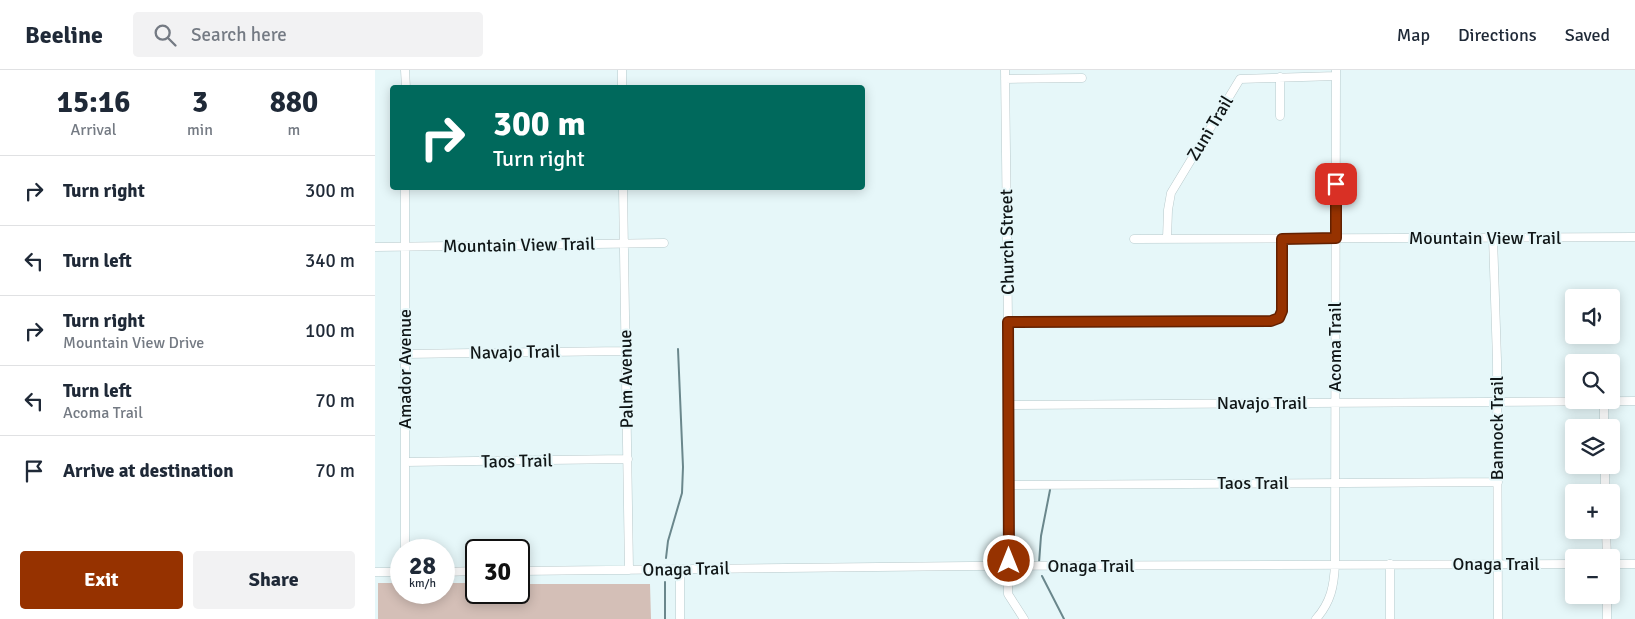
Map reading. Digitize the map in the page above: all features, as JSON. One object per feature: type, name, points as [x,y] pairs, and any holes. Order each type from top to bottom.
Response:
[{"type":"street","points":[[405,70],[405,85]]},
{"type":"street","points":[[622,85],[623,70]]},
{"type":"street","name":"Church Street","points":[[1005,70],[1009,404],[1008,594],[1023,619]]},
{"type":"street","name":"Zuni Trail","points":[[1167,239],[1168,210],[1171,193],[1240,79],[1336,73]]},
{"type":"street","name":"Acoma Trail","points":[[1316,619],[1329,600],[1334,585],[1335,564],[1336,73]]},
{"type":"street","points":[[1280,77],[1280,116]]},
{"type":"street","points":[[1005,79],[1082,78]]},
{"type":"street","name":"Amador Avenue","points":[[405,190],[405,539]]},
{"type":"street","name":"Palm Avenue","points":[[623,190],[629,570]]},
{"type":"street","name":"Mountain View Trail","points":[[1134,239],[1635,237]]},
{"type":"street","name":"Bannock Trail","points":[[1493,238],[1497,402],[1498,619]]},
{"type":"street","points":[[1008,322],[1271,321],[1279,318],[1282,311],[1282,239]]},
{"type":"street","name":"Mountain View Trail","points":[[375,247],[664,243]]},
{"type":"street","name":"Navajo Trail","points":[[405,354],[625,351]]},
{"type":"street","name":"Navajo Trail","points":[[1009,404],[1565,401]]},
{"type":"street","name":"Navajo Trail","points":[[1620,401],[1635,401]]},
{"type":"street","name":"Taos Trail","points":[[405,462],[628,459]]},
{"type":"street","name":"Taos Trail","points":[[1009,485],[1498,482]]},
{"type":"street","name":"Onaga Trail","points":[[530,571],[1335,564],[1565,564]]},
{"type":"street","points":[[1390,564],[1390,619]]},
{"type":"street","points":[[1620,564],[1635,564]]},
{"type":"street","points":[[680,570],[680,619]]},
{"type":"street","points":[[375,572],[390,572]]},
{"type":"street","points":[[1607,604],[1607,619]]},
{"type":"shaded area","points":[[378,583],[390,583],[390,604],[455,604],[455,583],[465,583],[465,604],[530,604],[530,584],[650,584],[651,619],[378,619]]},
{"type":"waterway","points":[[666,558],[668,541],[682,493],[683,467],[678,349]]},
{"type":"waterway","points":[[1039,563],[1041,536],[1050,490]]},
{"type":"waterway","points":[[1042,576],[1064,619]]},
{"type":"waterway","points":[[665,582],[665,619]]},
{"type":"route","points":[[1009,561],[1008,322],[1271,321],[1279,318],[1282,311],[1282,239],[1336,238],[1336,184]]}]
